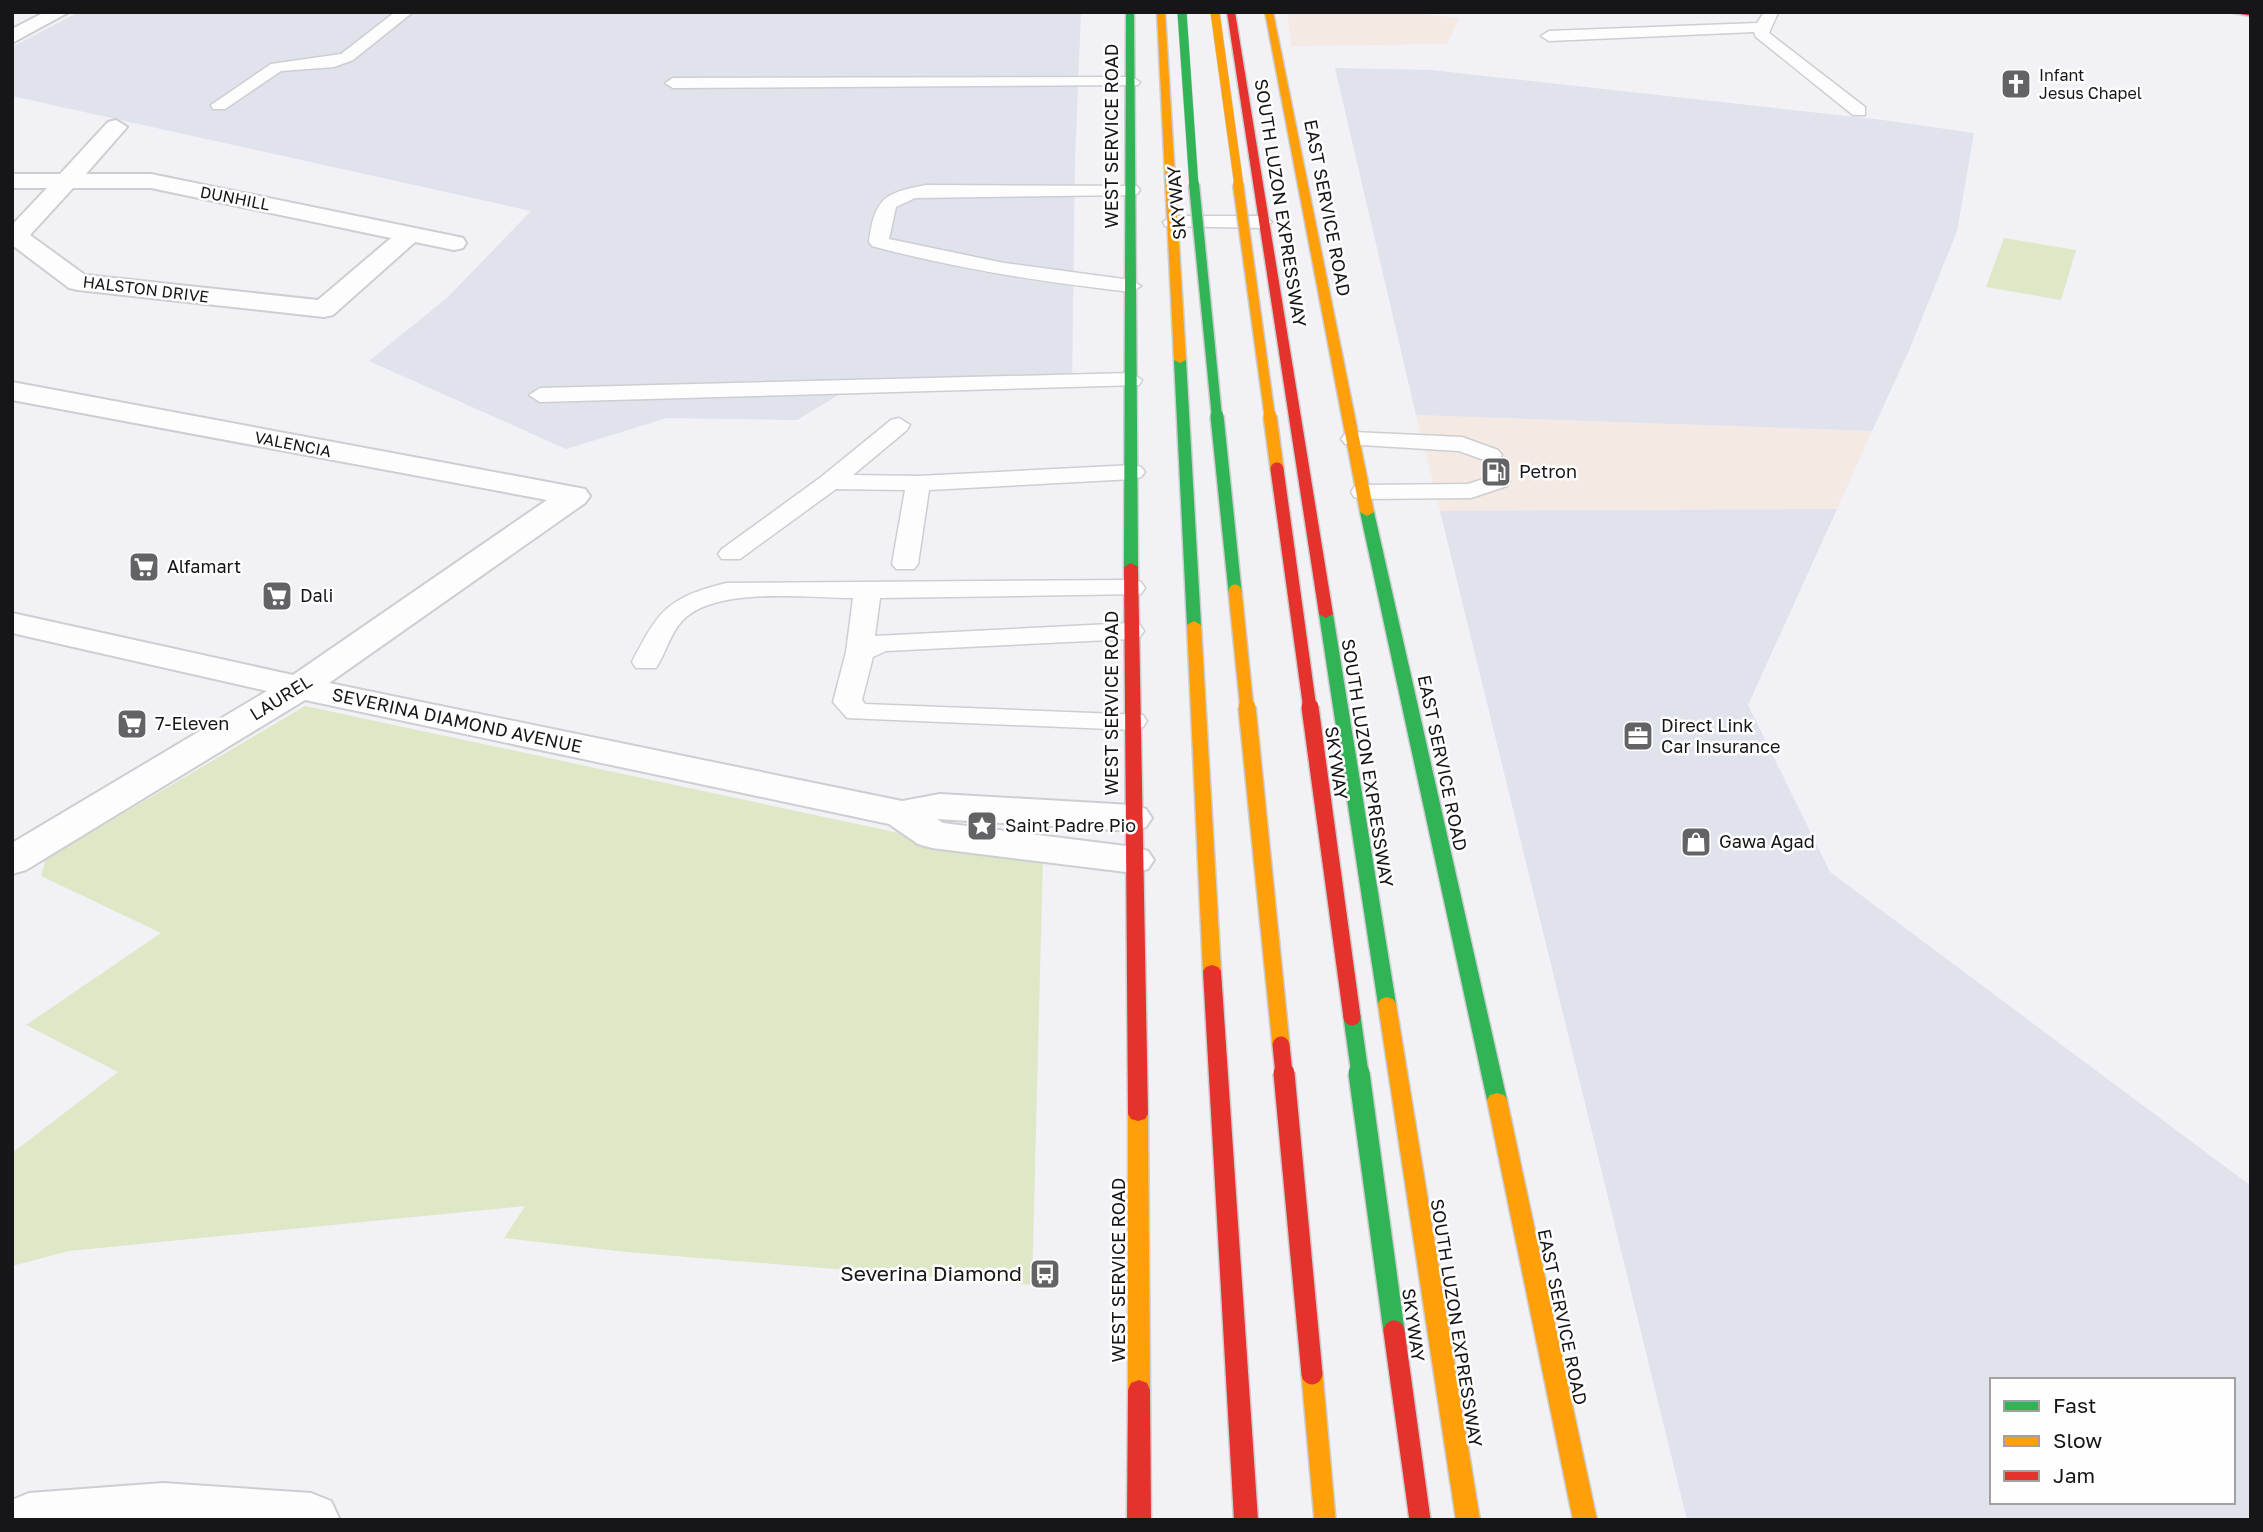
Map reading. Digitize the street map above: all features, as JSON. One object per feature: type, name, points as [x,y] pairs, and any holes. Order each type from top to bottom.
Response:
[{"type":"main road","name":"WEST SERVICE ROAD","points":[[1130,12],[1133,472],[1130,631],[1138,1017],[1139,1520]]},
{"type":"main road","points":[[1161,12],[1246,1520]]},
{"type":"main road","name":"SKYWAY","points":[[1182,12],[1196,208],[1286,1096],[1325,1520]]},
{"type":"main road","name":"SKYWAY","points":[[1215,12],[1420,1520]]},
{"type":"main road","name":"SOUTH LUZON EXPRESSWAY","points":[[1231,12],[1468,1520]]},
{"type":"main road","name":"EAST SERVICE ROAD","points":[[1269,12],[1363,492],[1497,1101],[1585,1520]]},
{"type":"main road","points":[[2233,12],[2251,14]]},
{"type":"street","points":[[12,37],[60,12]]},
{"type":"street","name":"HALSTON DRIVE","points":[[116,127],[16,236],[78,282],[324,309],[410,234]]},
{"type":"street","name":"DUNHILL","points":[[12,181],[151,181],[454,243]]},
{"type":"street","name":"VALENCIA","points":[[12,391],[573,496]]},
{"type":"street","name":"LAUREL","points":[[12,861],[300,687],[573,496]]},
{"type":"street","name":"SEVERINA DIAMOND AVENUE","points":[[12,623],[300,687],[902,814],[932,835],[1134,860]]},
{"type":"street","name":"SEVERINA DIAMOND AVENUE","points":[[902,814],[940,806],[999,813],[1132,818]]},
{"type":"street","points":[[29,1520],[163,1510],[311,1520]]},
{"type":"lane","points":[[219,105],[276,67],[334,62],[347,57],[387,23],[406,12]]},
{"type":"lane","points":[[1771,12],[1761,34],[1767,42],[1808,69],[1859,111]]},
{"type":"lane","points":[[1549,36],[1612,31],[1762,27]]},
{"type":"lane","points":[[673,83],[1132,90]]},
{"type":"lane","points":[[1054,99],[1132,90]]},
{"type":"lane","points":[[1131,190],[926,190],[895,196],[882,209],[879,242],[931,257],[1131,286]]},
{"type":"lane","points":[[1171,222],[1263,222]]},
{"type":"lane","points":[[540,395],[1131,380]]},
{"type":"lane","points":[[731,554],[830,482],[899,425]]},
{"type":"lane","points":[[1353,439],[1462,444],[1490,455]]},
{"type":"lane","points":[[830,482],[918,483],[1133,472]]},
{"type":"lane","points":[[1363,492],[1471,491],[1498,481]]},
{"type":"lane","points":[[905,564],[918,483]]},
{"type":"lane","points":[[646,662],[670,617],[688,602],[726,591],[1132,588]]},
{"type":"lane","points":[[867,592],[860,652],[847,702],[858,712],[1133,721]]},
{"type":"lane","points":[[860,652],[881,643],[1130,631]]},
{"type":"shaded area","points":[[79,12],[1081,12],[1075,160],[1072,385],[855,385],[797,420],[667,418],[566,449],[369,361],[448,297],[531,211],[12,96],[12,47]]},
{"type":"shaded area","points":[[1287,12],[1403,12],[1459,18],[1447,44],[1292,46]]},
{"type":"shaded area","points":[[1335,68],[1431,70],[1883,120],[1974,133],[1957,231],[1910,348],[1872,431],[1416,415]]},
{"type":"shaded area","points":[[1416,415],[1872,431],[1837,509],[1440,511]]},
{"type":"shaded area","points":[[1837,509],[1748,705],[1830,872],[2251,1186],[2251,1520],[1687,1520],[1440,511]]},
{"type":"green space","points":[[2004,238],[2076,250],[2061,300],[1986,287]]},
{"type":"green space","points":[[305,706],[965,847],[1043,855],[1032,1285],[626,1252],[504,1238],[525,1206],[69,1251],[12,1266],[12,1153],[118,1072],[26,1025],[161,933],[41,876],[46,859]]},
{"type":"traffic: fast","points":[[1130,12],[1131,567]]},
{"type":"traffic: fast","points":[[1182,12],[1196,208],[1235,591]]},
{"type":"traffic: fast","points":[[1180,360],[1194,625]]},
{"type":"traffic: fast","points":[[1367,512],[1497,1100]]},
{"type":"traffic: fast","points":[[1326,614],[1387,1004]]},
{"type":"traffic: fast","points":[[1352,1017],[1394,1331]]},
{"type":"traffic: slow","points":[[1161,12],[1180,360]]},
{"type":"traffic: slow","points":[[1215,12],[1277,469]]},
{"type":"traffic: slow","points":[[1269,12],[1367,512]]},
{"type":"traffic: slow","points":[[1235,591],[1281,1045]]},
{"type":"traffic: slow","points":[[1194,625],[1212,971]]},
{"type":"traffic: slow","points":[[1387,1004],[1468,1520]]},
{"type":"traffic: slow","points":[[1497,1100],[1585,1520]]},
{"type":"traffic: slow","points":[[1138,1114],[1139,1390]]},
{"type":"traffic: slow","points":[[1312,1374],[1325,1520]]},
{"type":"traffic: jam","points":[[1231,12],[1326,614]]},
{"type":"traffic: jam","points":[[2233,12],[2251,14]]},
{"type":"traffic: jam","points":[[1277,469],[1352,1017]]},
{"type":"traffic: jam","points":[[1131,567],[1138,1114]]},
{"type":"traffic: jam","points":[[1212,971],[1246,1520]]},
{"type":"traffic: jam","points":[[1281,1045],[1312,1374]]},
{"type":"traffic: jam","points":[[1394,1331],[1420,1520]]},
{"type":"traffic: jam","points":[[1139,1390],[1139,1520]]},
{"type":"place","name":"Infant Jesus Chapel","points":[[2016,84]]},
{"type":"place","name":"Petron","points":[[1496,472]]},
{"type":"place","name":"Alfamart","points":[[144,567]]},
{"type":"place","name":"Dali","points":[[277,596]]},
{"type":"place","name":"7-Eleven","points":[[132,724]]},
{"type":"place","name":"Direct Link Car Insurance","points":[[1638,736]]},
{"type":"place","name":"Saint Padre Pio","points":[[982,826]]},
{"type":"place","name":"Gawa Agad","points":[[1696,842]]},
{"type":"place","name":"Severina Diamond","points":[[1045,1274]]}]
